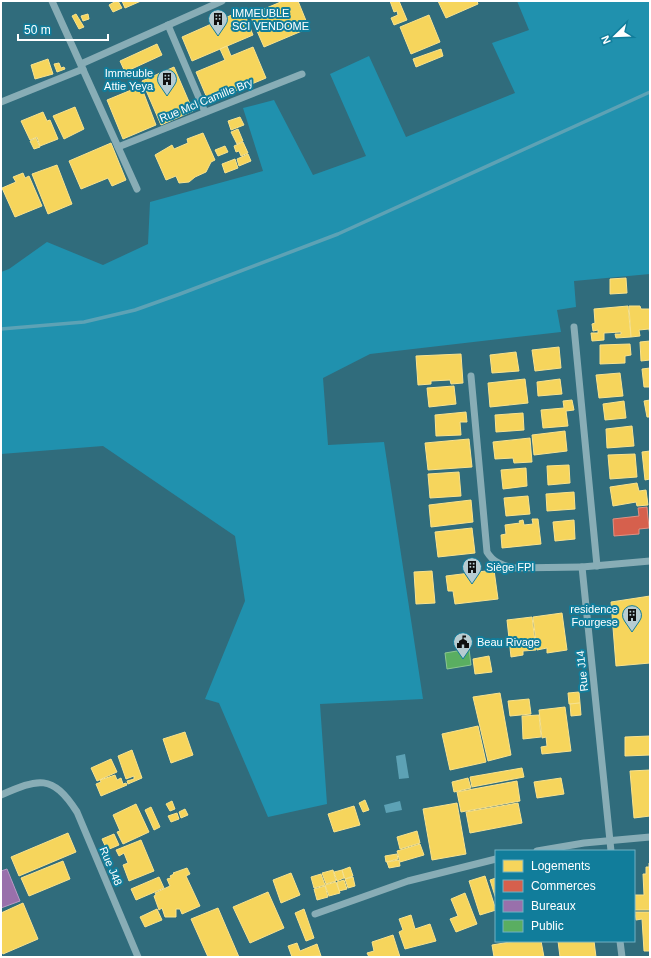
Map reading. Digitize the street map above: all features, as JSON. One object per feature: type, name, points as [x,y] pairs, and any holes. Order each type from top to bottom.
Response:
[{"type":"street","points":[[52,1],[137,189]]},
{"type":"street","points":[[1,102],[222,1]]},
{"type":"street","points":[[168,25],[205,112]]},
{"type":"street","name":"Rue Mcl Camille Bry","points":[[118,147],[302,74]]},
{"type":"street","points":[[574,327],[597,566]]},
{"type":"street","points":[[471,376],[487,552],[493,560],[502,566],[513,568],[582,567],[650,561]]},
{"type":"street","name":"Rue J14","points":[[582,567],[611,850]]},
{"type":"street","name":"Rue J48","points":[[1,795],[36,782],[44,782],[57,789],[69,800],[77,812],[138,957]]},
{"type":"street","points":[[544,850],[610,840],[650,837]]},
{"type":"street","points":[[315,914],[408,881],[495,859]]},
{"type":"street","points":[[620,942],[622,957]]},
{"type":"shaded area","points":[[517,1],[650,1],[650,274],[574,281],[576,307],[557,310],[561,332],[370,354],[323,378],[328,445],[384,442],[423,699],[320,704],[327,804],[268,817],[219,703],[205,699],[245,601],[235,536],[103,446],[1,454],[1,272],[9,269],[47,242],[103,265],[148,244],[150,202],[263,171],[243,108],[274,100],[313,175],[366,156],[330,74],[369,56],[406,137],[515,93],[492,43],[529,30]]},
{"type":"shaded area","points":[[405,754],[409,778],[399,779],[396,756]]},
{"type":"shaded area","points":[[400,801],[402,810],[386,813],[384,805]]},
{"type":"building: Logements","points":[[118,1],[122,8],[113,12],[109,5]]},
{"type":"building: Logements","points":[[122,1],[141,1],[125,8]]},
{"type":"building: Logements","points":[[283,1],[298,1],[309,28],[264,47],[250,15]]},
{"type":"building: Logements","points":[[390,1],[399,1],[407,20],[394,25],[391,18],[398,15],[397,11],[394,12]]},
{"type":"building: Logements","points":[[438,1],[477,1],[478,4],[446,18]]},
{"type":"building: Logements","name":"IMMEUBLE SCI VENDOME","points":[[243,10],[253,35],[192,61],[182,37]]},
{"type":"building: Logements","points":[[76,14],[84,27],[79,29],[72,16]]},
{"type":"building: Logements","points":[[88,14],[89,19],[83,21],[81,16]]},
{"type":"building: Logements","points":[[429,15],[440,42],[411,54],[400,27]]},
{"type":"building: Logements","points":[[157,44],[162,55],[125,72],[120,61]]},
{"type":"building: Logements","points":[[227,46],[231,56],[253,47],[266,78],[235,91],[233,87],[207,98],[196,72],[225,60],[220,49]]},
{"type":"building: Logements","points":[[441,49],[443,56],[416,67],[413,59]]},
{"type":"building: Logements","points":[[48,59],[53,74],[35,79],[31,65]]},
{"type":"building: Logements","points":[[59,63],[61,68],[64,67],[65,69],[57,72],[54,64]]},
{"type":"building: Logements","name":"Immeuble Attie Yeya","points":[[174,67],[193,111],[161,125],[142,81]]},
{"type":"building: Logements","points":[[141,86],[156,125],[123,139],[107,100]]},
{"type":"building: Logements","points":[[75,107],[84,129],[64,139],[53,116]]},
{"type":"building: Logements","points":[[43,112],[47,121],[50,120],[58,139],[40,146],[37,137],[30,140],[21,121]]},
{"type":"building: Logements","points":[[240,117],[244,125],[231,130],[228,121]]},
{"type":"building: Logements","points":[[238,129],[243,141],[237,144],[231,132]]},
{"type":"building: Logements","points":[[203,133],[215,160],[211,162],[206,172],[195,177],[189,182],[179,183],[176,176],[166,180],[155,155],[172,145],[174,149],[188,143],[187,139]]},
{"type":"building: Logements","points":[[36,138],[40,147],[34,149],[30,141]]},
{"type":"building: Logements","points":[[243,142],[248,153],[241,156],[239,151],[236,152],[234,146]]},
{"type":"building: Logements","points":[[111,143],[126,180],[112,186],[108,178],[81,189],[69,161]]},
{"type":"building: Logements","points":[[225,146],[228,152],[218,156],[215,150]]},
{"type":"building: Logements","points":[[248,154],[251,161],[239,166],[237,159]]},
{"type":"building: Logements","points":[[235,159],[238,168],[225,173],[222,164]]},
{"type":"building: Logements","points":[[57,165],[72,204],[48,214],[32,174]]},
{"type":"building: Logements","points":[[23,173],[25,178],[29,176],[42,206],[15,217],[2,188],[16,182],[13,177]]},
{"type":"building: Logements","points":[[626,278],[627,293],[610,294],[610,279]]},
{"type":"building: Logements","points":[[628,306],[631,337],[616,338],[615,334],[621,334],[621,332],[604,333],[604,340],[592,341],[591,333],[598,333],[598,330],[593,331],[592,324],[595,323],[594,309]]},
{"type":"building: Logements","points":[[629,306],[640,306],[641,309],[650,309],[650,335],[649,329],[639,330],[640,336],[631,337]]},
{"type":"building: Logements","points":[[650,341],[650,360],[641,361],[640,342]]},
{"type":"building: Logements","points":[[630,344],[631,355],[625,356],[625,363],[600,364],[600,345]]},
{"type":"building: Logements","points":[[559,347],[561,368],[535,371],[532,350]]},
{"type":"building: Logements","points":[[516,352],[519,371],[492,373],[490,355]]},
{"type":"building: Logements","points":[[461,354],[463,383],[451,384],[450,380],[431,381],[431,384],[418,385],[416,356]]},
{"type":"building: Logements","points":[[650,368],[650,387],[644,387],[642,369]]},
{"type":"building: Logements","points":[[620,373],[623,396],[599,398],[596,375]]},
{"type":"building: Logements","points":[[525,379],[528,403],[490,407],[488,383]]},
{"type":"building: Logements","points":[[560,379],[562,394],[538,396],[537,382]]},
{"type":"building: Logements","points":[[454,386],[456,404],[429,407],[427,388]]},
{"type":"building: Logements","points":[[572,400],[574,410],[566,411],[568,426],[543,428],[541,410],[564,408],[563,401]]},
{"type":"building: Logements","points":[[650,400],[650,417],[647,417],[644,401]]},
{"type":"building: Logements","points":[[624,401],[626,418],[605,420],[603,404]]},
{"type":"building: Logements","points":[[466,412],[467,422],[460,422],[461,435],[436,436],[435,415]]},
{"type":"building: Logements","points":[[523,413],[524,430],[496,432],[495,415]]},
{"type":"building: Logements","points":[[632,426],[634,446],[607,448],[606,429]]},
{"type":"building: Logements","points":[[565,431],[567,451],[534,455],[532,435]]},
{"type":"building: Logements","points":[[530,438],[532,462],[514,463],[513,458],[495,459],[493,442]]},
{"type":"building: Logements","points":[[469,439],[472,467],[428,470],[425,443]]},
{"type":"building: Logements","points":[[650,451],[650,479],[645,480],[642,452]]},
{"type":"building: Logements","points":[[635,454],[637,477],[610,479],[608,455]]},
{"type":"building: Logements","points":[[569,465],[570,483],[548,485],[547,466]]},
{"type":"building: Logements","points":[[526,468],[527,486],[503,489],[501,470]]},
{"type":"building: Logements","points":[[459,472],[461,496],[430,498],[428,474]]},
{"type":"building: Logements","points":[[637,483],[639,491],[646,490],[648,505],[637,506],[636,502],[613,506],[610,487]]},
{"type":"building: Logements","points":[[574,492],[575,509],[547,511],[546,494]]},
{"type":"building: Logements","points":[[528,496],[530,514],[506,516],[504,498]]},
{"type":"building: Logements","points":[[471,500],[473,522],[431,527],[429,505]]},
{"type":"building: Logements","points":[[532,519],[538,519],[541,544],[502,548],[501,535],[506,534],[505,525],[520,523],[519,521],[523,520],[524,525],[533,524]]},
{"type":"building: Logements","points":[[574,520],[575,539],[555,541],[553,522]]},
{"type":"building: Logements","points":[[472,528],[475,553],[438,557],[435,532]]},
{"type":"building: Logements","name":"Siège FPI","points":[[494,570],[498,599],[455,604],[453,591],[448,591],[446,576]]},
{"type":"building: Logements","points":[[432,571],[435,603],[416,604],[414,572]]},
{"type":"building: Logements","name":"residence Fourgese","points":[[650,596],[650,663],[616,666],[611,602]]},
{"type":"building: Logements","points":[[562,613],[567,650],[547,653],[547,648],[537,650],[533,617]]},
{"type":"building: Logements","points":[[532,617],[536,650],[523,651],[523,655],[511,657],[507,620]]},
{"type":"building: Logements","points":[[489,656],[492,672],[475,674],[473,659]]},
{"type":"building: Logements","points":[[579,692],[580,703],[569,704],[568,693]]},
{"type":"building: Logements","points":[[500,693],[511,755],[488,761],[473,697]]},
{"type":"building: Logements","points":[[529,699],[531,714],[510,716],[508,701]]},
{"type":"building: Logements","points":[[580,703],[581,715],[571,716],[570,704]]},
{"type":"building: Logements","points":[[565,707],[571,751],[542,754],[541,747],[547,746],[546,737],[542,738],[539,710]]},
{"type":"building: Logements","points":[[539,715],[541,737],[523,739],[522,716]]},
{"type":"building: Logements","points":[[478,726],[486,762],[450,770],[442,734]]},
{"type":"building: Logements","points":[[185,732],[193,755],[171,763],[163,739]]},
{"type":"building: Logements","points":[[650,736],[650,755],[625,756],[625,737]]},
{"type":"building: Logements","points":[[132,750],[142,778],[128,784],[127,781],[134,779],[134,776],[126,779],[118,756]]},
{"type":"building: Logements","points":[[111,759],[117,772],[97,781],[91,768]]},
{"type":"building: Logements","points":[[522,768],[524,777],[472,787],[470,777]]},
{"type":"building: Logements","points":[[650,770],[650,816],[634,818],[630,771]]},
{"type":"building: Logements","points":[[115,775],[117,780],[121,778],[123,784],[126,783],[127,785],[101,796],[96,784],[101,782],[100,780]]},
{"type":"building: Logements","points":[[468,778],[471,788],[454,792],[452,782]]},
{"type":"building: Logements","points":[[561,778],[564,794],[537,798],[534,782]]},
{"type":"building: Logements","points":[[517,781],[520,801],[461,812],[457,792]]},
{"type":"building: Logements","points":[[365,800],[369,810],[363,812],[359,803]]},
{"type":"building: Logements","points":[[172,801],[175,809],[170,811],[166,804]]},
{"type":"building: Logements","points":[[457,803],[466,854],[432,860],[423,809]]},
{"type":"building: Logements","points":[[518,803],[522,823],[470,833],[466,812]]},
{"type":"building: Logements","points":[[136,804],[149,832],[123,844],[117,832],[120,831],[113,815]]},
{"type":"building: Logements","points":[[354,806],[360,825],[334,832],[328,814]]},
{"type":"building: Logements","points":[[151,807],[160,827],[154,830],[145,810]]},
{"type":"building: Logements","points":[[185,809],[188,815],[181,818],[179,812]]},
{"type":"building: Logements","points":[[177,813],[179,819],[171,822],[168,816]]},
{"type":"building: Logements","points":[[417,831],[420,843],[400,849],[397,837]]},
{"type":"building: Logements","points":[[68,833],[76,852],[19,876],[11,857]]},
{"type":"building: Logements","points":[[114,834],[119,845],[107,850],[102,839]]},
{"type":"building: Logements","points":[[141,840],[154,871],[129,881],[123,865],[128,863],[124,853],[119,856],[116,850]]},
{"type":"building: Logements","points":[[420,844],[424,855],[400,862],[397,851]]},
{"type":"building: Logements","points":[[397,854],[398,859],[386,862],[385,856]]},
{"type":"building: Logements","points":[[399,860],[400,866],[389,868],[387,862]]},
{"type":"building: Logements","points":[[63,861],[70,879],[29,896],[21,878]]},
{"type":"building: Logements","points":[[649,863],[650,910],[635,910],[635,895],[644,895],[643,874],[646,874],[646,867],[649,867]]},
{"type":"building: Logements","points":[[350,867],[353,876],[345,879],[342,870]]},
{"type":"building: Logements","points":[[187,868],[190,874],[186,876],[200,906],[182,914],[180,909],[176,909],[176,917],[165,917],[162,908],[159,910],[154,896],[156,895],[155,893],[170,886],[167,879],[171,878],[170,876],[174,874],[173,873]]},
{"type":"building: Logements","points":[[333,870],[336,881],[326,884],[322,873]]},
{"type":"building: Logements","points":[[342,870],[344,878],[337,881],[334,872]]},
{"type":"building: Logements","points":[[291,873],[300,895],[281,903],[273,880]]},
{"type":"building: Logements","points":[[321,874],[325,885],[314,888],[311,877]]},
{"type":"building: Logements","points":[[485,876],[495,910],[480,915],[469,881]]},
{"type":"building: Logements","points":[[159,877],[164,888],[136,900],[131,889]]},
{"type":"building: Logements","points":[[353,877],[355,886],[348,888],[345,879]]},
{"type":"building: Logements","points":[[495,878],[495,896],[490,880]]},
{"type":"building: Logements","points":[[344,880],[347,889],[339,891],[337,882]]},
{"type":"building: Logements","points":[[336,882],[340,893],[329,896],[325,885]]},
{"type":"building: Logements","points":[[325,886],[328,897],[317,900],[314,889]]},
{"type":"building: Logements","points":[[268,892],[284,928],[250,943],[233,907]]},
{"type":"building: Logements","points":[[465,893],[477,924],[456,932],[450,919],[458,916],[451,899]]},
{"type":"building: Logements","points":[[23,903],[38,939],[3,954],[1,951],[1,913]]},
{"type":"building: Logements","points":[[218,908],[239,957],[208,957],[191,919]]},
{"type":"building: Logements","points":[[157,909],[162,920],[145,927],[140,917]]},
{"type":"building: Logements","points":[[304,909],[314,938],[306,941],[295,913]]},
{"type":"building: Logements","points":[[635,912],[650,912],[650,951],[644,951],[642,919],[636,920]]},
{"type":"building: Logements","points":[[411,915],[415,929],[430,924],[436,941],[405,949],[399,932],[403,930],[399,919]]},
{"type":"building: Logements","points":[[393,935],[400,957],[369,957],[367,953],[374,951],[372,942]]},
{"type":"building: Logements","points":[[510,942],[541,942],[544,957],[494,957],[492,945]]},
{"type":"building: Logements","points":[[558,942],[594,942],[596,957],[560,957]]},
{"type":"building: Logements","points":[[297,943],[300,951],[317,944],[321,956],[292,957],[288,946]]},
{"type":"building: Commerces","points":[[647,507],[649,528],[639,529],[639,534],[614,536],[613,519],[639,516],[638,508]]},
{"type":"building: Bureaux","points":[[7,869],[20,901],[1,908],[1,871]]},
{"type":"building: Public","points":[[469,649],[471,665],[447,669],[445,653]]},
{"type":"waterway","points":[[1,329],[84,322],[135,310],[180,294],[338,234],[650,92]]},
{"type":"place","name":"IMMEUBLE SCI VENDOME","points":[[218,36]]},
{"type":"place","name":"Immeuble Attie Yeya","points":[[167,96]]},
{"type":"place","name":"Siège FPI","points":[[472,584]]},
{"type":"place","name":"residence Fourgese","points":[[632,632]]},
{"type":"place","name":"Beau Rivage","points":[[463,659]]}]
